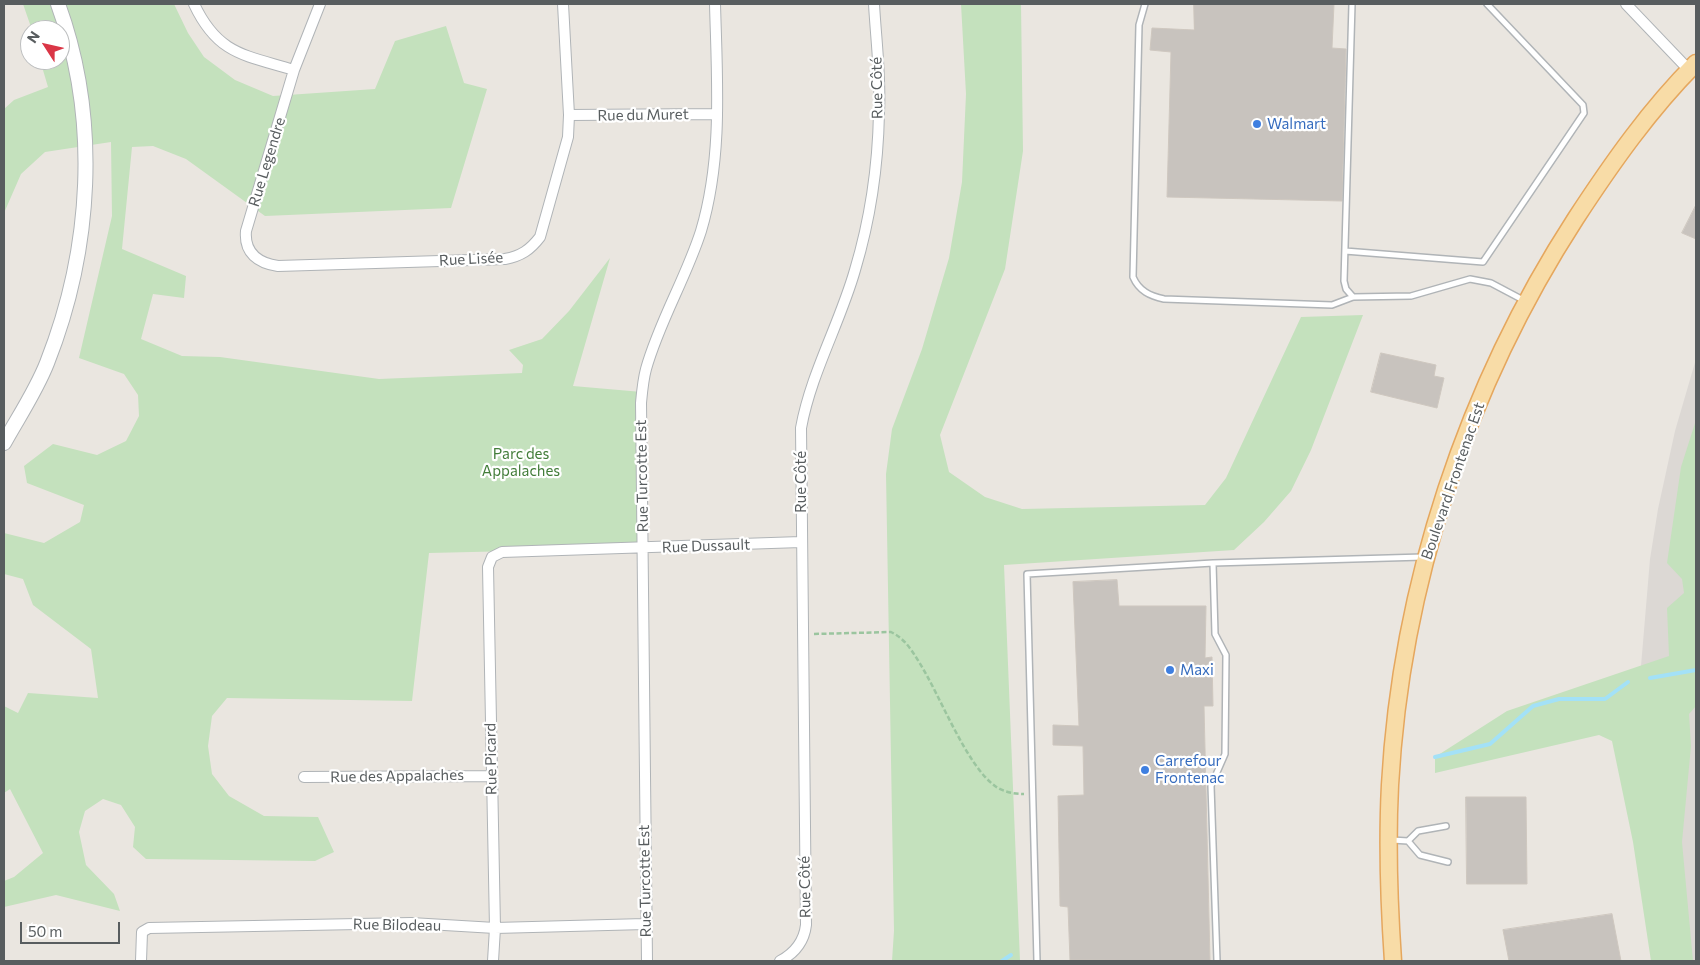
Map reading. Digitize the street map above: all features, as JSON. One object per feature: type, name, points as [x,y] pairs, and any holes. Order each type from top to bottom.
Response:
[{"type":"main road","name":"Boulevard Frontenac Est","points":[[1394,961],[1389,839],[1391,776],[1404,658],[1414,604],[1446,490],[1471,422],[1526,301],[1560,242],[1630,140],[1694,69]]},
{"type":"street","points":[[4,443],[33,391],[58,330],[76,269],[84,212],[84,120],[65,25],[58,4]]},
{"type":"street","points":[[194,4],[211,33],[223,46],[237,53],[294,70]]},
{"type":"street","name":"Rue Legendre","points":[[251,253],[245,242],[246,231],[294,70],[320,4]]},
{"type":"street","name":"Rue Lisée","points":[[251,253],[261,261],[278,266],[518,256],[530,249],[540,237],[567,146],[569,115],[563,4]]},
{"type":"street","name":"Rue Turcotte Est","points":[[647,961],[645,924],[641,403],[646,369],[682,284],[701,231],[713,182],[718,114],[715,4]]},
{"type":"street","name":"Rue Côté","points":[[780,961],[791,955],[800,944],[806,925],[801,428],[803,415],[856,268],[876,168],[879,112],[874,4]]},
{"type":"street","points":[[1626,4],[1694,69]]},
{"type":"street","name":"Rue du Muret","points":[[569,115],[718,114]]},
{"type":"street","name":"Rue Dussault","points":[[492,557],[502,552],[801,542]]},
{"type":"street","name":"Rue Picard","points":[[492,557],[488,567],[495,928],[493,961]]},
{"type":"street","name":"Rue des Appalaches","points":[[304,778],[491,776]]},
{"type":"street","name":"Rue Bilodeau","points":[[141,961],[142,932],[149,928],[411,923],[495,928],[645,924]]},
{"type":"lane","points":[[1145,4],[1139,25],[1133,277],[1136,284],[1144,292],[1164,299],[1332,305],[1353,297],[1412,296],[1470,279],[1491,283],[1526,301]]},
{"type":"lane","points":[[1352,4],[1344,281],[1346,289],[1353,297]]},
{"type":"lane","points":[[1345,251],[1483,262],[1584,113],[1583,105],[1487,4]]},
{"type":"lane","points":[[1037,961],[1027,574],[1214,563],[1426,557]]},
{"type":"lane","points":[[1214,563],[1215,634],[1226,655],[1225,754],[1211,786],[1218,961]]},
{"type":"lane","points":[[1408,841],[1418,831],[1446,826]]},
{"type":"lane","points":[[1389,839],[1408,841],[1420,854],[1448,862]]},
{"type":"path","points":[[802,634],[891,632],[899,636],[906,642],[928,677],[971,758],[986,778],[1003,791],[1032,794]]},
{"type":"shaded area","points":[[1696,359],[1696,961],[1667,961],[1641,693],[1641,666],[1650,559],[1658,509],[1675,431]]},
{"type":"green space","name":"Parc des Appalaches","points":[[23,4],[174,4],[188,33],[204,57],[235,80],[273,96],[375,89],[395,41],[446,26],[464,83],[487,89],[451,208],[265,216],[186,159],[153,146],[132,147],[122,249],[186,276],[184,298],[153,294],[141,339],[182,356],[220,357],[379,379],[522,373],[523,365],[509,350],[542,339],[569,311],[610,258],[573,386],[642,392],[643,548],[429,553],[412,701],[227,698],[212,716],[208,746],[212,774],[229,796],[264,816],[318,817],[334,852],[315,861],[146,859],[133,847],[135,827],[121,805],[103,799],[85,811],[79,832],[86,865],[114,894],[120,911],[56,895],[4,907],[4,881],[14,877],[43,853],[10,789],[4,793],[4,706],[18,713],[28,693],[98,698],[91,649],[33,605],[23,579],[4,574],[4,533],[44,543],[80,522],[84,505],[27,483],[24,466],[53,444],[97,455],[126,441],[139,416],[138,395],[124,374],[79,358],[112,216],[111,142],[45,152],[21,174],[4,213],[4,109],[14,100],[48,87],[43,70],[70,70],[70,20],[29,20]]},
{"type":"green space","points":[[961,4],[1021,4],[1023,151],[1005,269],[940,435],[949,472],[985,497],[1022,509],[1205,505],[1226,478],[1301,317],[1363,315],[1311,450],[1291,491],[1264,522],[1234,550],[1004,565],[1020,961],[892,961],[894,931],[886,474],[892,429],[922,349],[949,258],[962,182],[966,94]]},
{"type":"green space","points":[[1696,420],[1696,706],[1689,714],[1691,746],[1682,842],[1693,961],[1651,961],[1633,842],[1612,741],[1599,735],[1435,773],[1435,757],[1507,711],[1669,656],[1667,608],[1684,593],[1682,579],[1667,563],[1681,467]]},
{"type":"building","name":"Walmart","points":[[1194,4],[1334,4],[1332,48],[1346,49],[1342,201],[1167,197],[1171,52],[1150,50],[1152,28],[1194,30]]},
{"type":"building","points":[[1696,205],[1696,239],[1682,233]]},
{"type":"building","points":[[1381,353],[1436,365],[1434,376],[1444,378],[1437,408],[1371,392]]},
{"type":"building","name":"Carrefour Frontenac","points":[[1117,580],[1119,606],[1206,606],[1205,658],[1212,657],[1213,706],[1204,706],[1210,961],[1070,960],[1068,907],[1060,906],[1058,796],[1084,795],[1083,746],[1053,745],[1053,725],[1079,726],[1073,582]]},
{"type":"building","points":[[1466,797],[1526,797],[1527,884],[1467,884]]},
{"type":"building","points":[[1612,914],[1621,961],[1509,961],[1503,930]]},
{"type":"waterway","points":[[1650,678],[1696,670]]},
{"type":"waterway","points":[[1435,757],[1490,744],[1533,706],[1559,699],[1605,699],[1628,682]]},
{"type":"waterway","points":[[1002,961],[1011,955]]},
{"type":"place","name":"Walmart","points":[[1257,124]]},
{"type":"place","name":"Maxi","points":[[1170,670]]},
{"type":"place","name":"Carrefour Frontenac","points":[[1145,770]]}]
